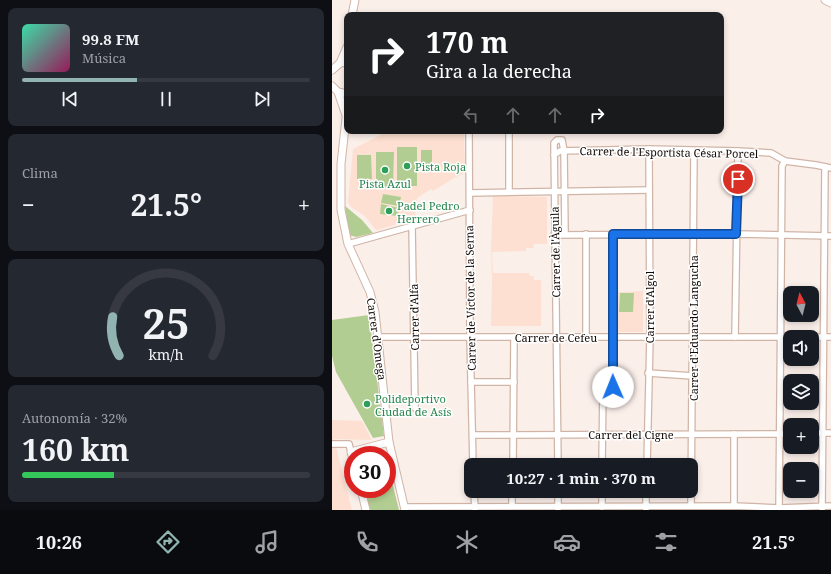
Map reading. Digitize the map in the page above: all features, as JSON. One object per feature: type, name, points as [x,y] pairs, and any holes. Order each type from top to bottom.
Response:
[{"type":"street","points":[[353,12],[355,0]]},
{"type":"street","points":[[825,0],[831,3]]},
{"type":"street","points":[[332,70],[344,62]]},
{"type":"street","points":[[332,86],[338,92],[344,107]]},
{"type":"street","points":[[338,92],[344,93]]},
{"type":"street","name":"Carrer d'Omega","points":[[344,134],[340,187],[341,210],[348,244],[370,292],[375,312],[389,442],[405,508]]},
{"type":"street","name":"Carrer de Víctor de la Serna","points":[[469,134],[470,338],[473,458]]},
{"type":"street","points":[[509,134],[509,192]]},
{"type":"street","name":"Carrer de l'Àguila","points":[[558,458],[558,337],[554,235],[555,140],[562,140],[564,151],[565,233]]},
{"type":"street","name":"Carrer de l'Esportista César Porcel","points":[[554,155],[557,152],[564,151],[649,149],[738,151],[770,153],[785,161],[828,168]]},
{"type":"street","name":"Carrer d'Algol","points":[[647,458],[650,337],[649,149]]},
{"type":"street","name":"Carrer d'Eduardo Langucha","points":[[691,506],[694,150]]},
{"type":"street","points":[[735,337],[738,151]]},
{"type":"street","points":[[779,509],[782,166],[785,161]]},
{"type":"street","points":[[822,508],[823,337],[828,236],[828,168]]},
{"type":"street","points":[[470,193],[649,190]]},
{"type":"street","points":[[348,244],[470,210]]},
{"type":"street","name":"Carrer d'Alfa","points":[[412,226],[415,408]]},
{"type":"street","points":[[554,235],[565,233],[828,236]]},
{"type":"street","points":[[586,234],[586,337]]},
{"type":"street","points":[[602,458],[603,387],[613,387],[613,234]]},
{"type":"street","name":"Carrer de Cefeu","points":[[378,337],[470,338],[831,336]]},
{"type":"street","points":[[513,458],[514,337]]},
{"type":"street","points":[[648,374],[693,376]]},
{"type":"street","points":[[471,382],[514,382]]},
{"type":"street","points":[[819,433],[831,433]]},
{"type":"street","points":[[734,434],[734,506]]},
{"type":"street","name":"Carrer del Cigne","points":[[473,435],[780,434]]},
{"type":"street","points":[[374,446],[389,442]]},
{"type":"street","points":[[332,444],[349,444],[350,446]]},
{"type":"street","points":[[363,498],[366,510]]},
{"type":"street","points":[[474,498],[475,508]]},
{"type":"street","points":[[512,498],[512,506]]},
{"type":"street","points":[[602,498],[602,506]]},
{"type":"street","points":[[405,508],[475,508],[512,506],[558,508],[602,506],[646,508],[734,506],[779,509],[822,508],[831,506]]},
{"type":"shaded area","points":[[382,134],[464,134],[465,173],[433,191],[431,189],[417,198],[415,219],[377,230],[365,216],[351,207],[348,202],[353,149]]},
{"type":"shaded area","points":[[493,196],[547,197],[547,244],[533,244],[534,248],[526,248],[526,251],[492,252],[493,273],[529,273],[530,276],[534,276],[534,280],[541,280],[541,326],[491,326],[491,250]]},
{"type":"shaded area","points":[[643,291],[643,332],[618,332],[618,292]]},
{"type":"shaded area","points":[[332,420],[362,421],[372,440],[334,439],[344,478],[344,498],[349,498],[352,510],[332,510]]},
{"type":"green space","name":"Pista Roja","points":[[397,147],[417,147],[417,186],[397,186]]},
{"type":"green space","points":[[421,150],[432,150],[432,168],[421,168]]},
{"type":"green space","name":"Pista Azul","points":[[376,152],[394,152],[393,187],[376,188]]},
{"type":"green space","points":[[357,155],[371,155],[372,179],[357,179]]},
{"type":"green space","points":[[383,194],[401,197],[399,206],[381,203]]},
{"type":"green space","name":"Padel Pedro Herrero","points":[[381,204],[399,208],[398,216],[380,214]]},
{"type":"green space","points":[[345,206],[362,220],[373,233],[356,237],[349,235]]},
{"type":"green space","points":[[620,293],[634,293],[633,312],[619,312]]},
{"type":"green space","name":"Polideportivo Ciudad de Asís","points":[[369,315],[384,436],[373,438],[336,372],[332,356],[332,320]]},
{"type":"green space","points":[[367,498],[396,498],[399,510],[370,510]]},
{"type":"place","name":"Pista Roja","points":[[407,166]]},
{"type":"place","name":"Pista Azul","points":[[385,170]]},
{"type":"place","name":"Padel Pedro Herrero","points":[[389,211]]},
{"type":"place","name":"Polideportivo Ciudad de Asís","points":[[367,404]]},
{"type":"route","points":[[613,387],[613,234],[736,234],[738,179]]}]
